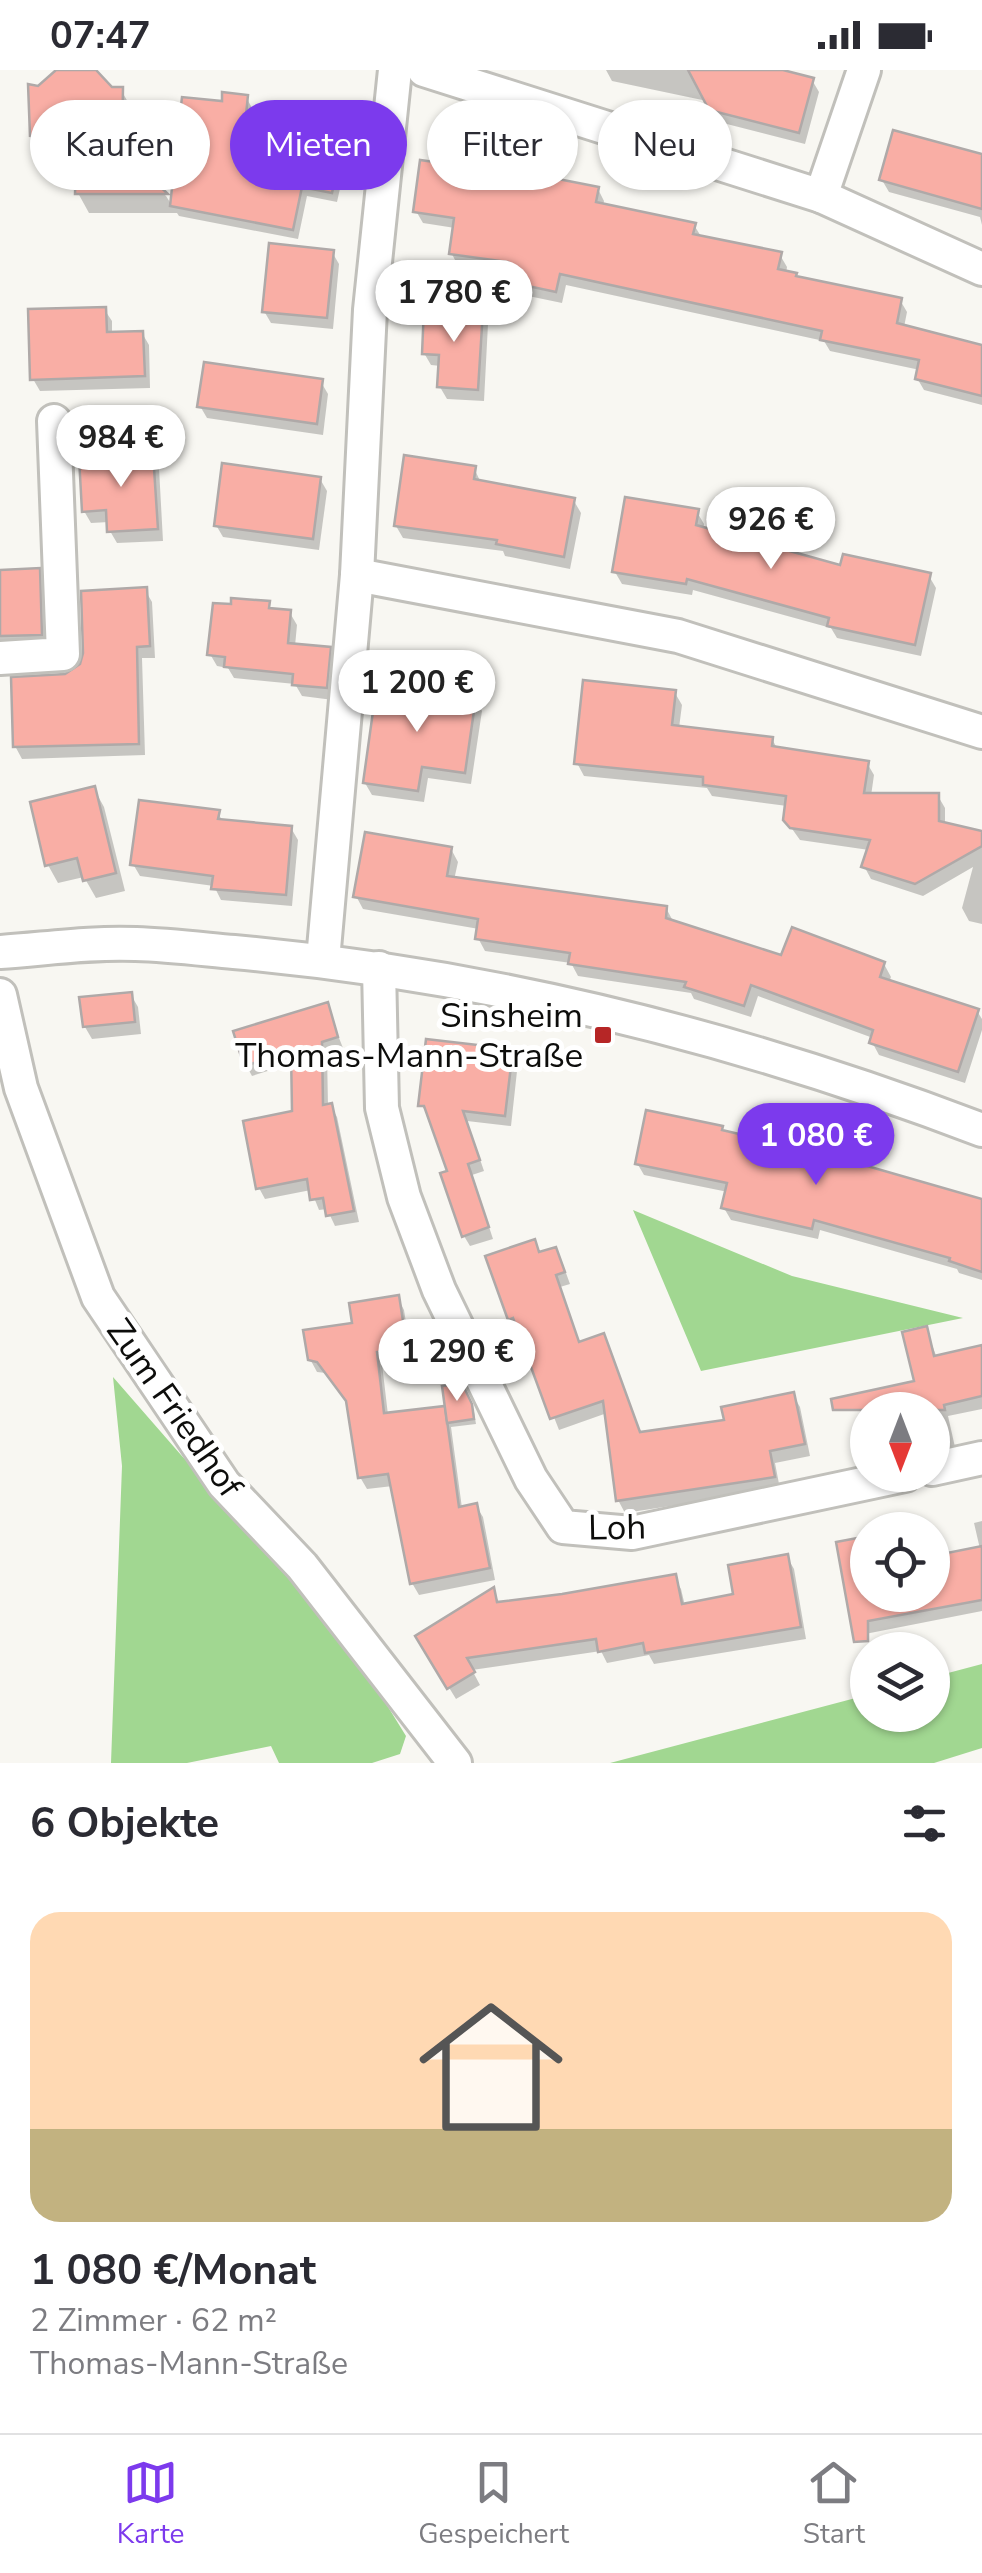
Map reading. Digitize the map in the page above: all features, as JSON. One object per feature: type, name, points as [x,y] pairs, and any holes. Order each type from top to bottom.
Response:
[{"type":"street","points":[[323,960],[357,576],[370,310],[395,70]]},
{"type":"street","points":[[424,70],[821,196],[982,269]]},
{"type":"street","points":[[821,196],[864,70]]},
{"type":"street","points":[[0,658],[63,654],[54,421]]},
{"type":"street","points":[[357,576],[678,636],[982,732]]},
{"type":"street","points":[[0,952],[133,943],[379,968],[499,990],[691,1034],[980,1125]]},
{"type":"street","name":"Loh","points":[[379,968],[382,1108],[404,1198],[438,1290],[531,1479],[563,1527],[632,1533],[850,1487]]},
{"type":"street","name":"Zum Friedhof","points":[[1,1002],[21,1088],[98,1298],[224,1484],[302,1566],[455,1763]]},
{"type":"street","points":[[950,1465],[982,1458]]},
{"type":"green space","points":[[633,1210],[792,1276],[963,1318],[701,1371]]},
{"type":"green space","points":[[113,1377],[300,1580],[406,1736],[400,1754],[372,1763],[279,1763],[271,1746],[187,1763],[111,1763],[122,1466]]},
{"type":"green space","points":[[982,1664],[982,1748],[934,1763],[610,1763],[850,1699],[850,1732],[950,1732],[950,1672]]},
{"type":"building","points":[[56,70],[96,70],[112,87],[123,87],[123,100],[30,100],[30,136],[28,84],[38,86]]},
{"type":"building","points":[[688,70],[783,70],[814,78],[799,133],[732,116],[732,100],[704,100]]},
{"type":"building","points":[[222,92],[248,95],[248,100],[230,100],[230,190],[301,190],[293,230],[170,206],[172,190],[210,190],[210,100],[182,100],[182,97],[222,101]]},
{"type":"building","points":[[893,130],[982,154],[982,209],[879,180]]},
{"type":"building","points":[[420,160],[427,161],[427,190],[578,190],[578,183],[598,187],[596,202],[696,223],[693,234],[782,252],[778,269],[797,273],[796,276],[902,298],[897,323],[982,345],[982,396],[915,379],[919,360],[820,340],[822,331],[560,274],[556,292],[504,281],[508,262],[449,254],[454,218],[413,212]]},
{"type":"building","points":[[75,190],[164,190],[168,194],[75,194]]},
{"type":"building","points":[[269,243],[334,250],[327,318],[262,312]]},
{"type":"building","points":[[106,307],[107,332],[143,331],[145,376],[30,380],[28,309]]},
{"type":"building","points":[[424,307],[483,310],[478,390],[437,387],[439,355],[422,354]]},
{"type":"building","points":[[204,362],[323,379],[317,424],[197,407]]},
{"type":"building","points":[[153,453],[158,529],[107,532],[106,510],[82,512],[79,457]]},
{"type":"building","points":[[404,455],[476,466],[474,479],[575,498],[564,557],[496,544],[497,540],[394,526]]},
{"type":"building","points":[[222,463],[321,477],[313,539],[214,526]]},
{"type":"building","points":[[625,497],[699,509],[696,525],[840,565],[843,554],[931,573],[915,645],[827,626],[829,618],[687,579],[686,584],[612,572]]},
{"type":"building","points":[[40,568],[42,635],[0,636],[0,570]]},
{"type":"building","points":[[147,587],[150,646],[137,647],[139,744],[13,747],[11,677],[65,674],[80,664],[81,591]]},
{"type":"building","points":[[231,598],[270,601],[269,608],[291,610],[288,643],[331,647],[327,688],[292,685],[293,674],[224,667],[225,657],[207,655],[213,603],[231,604]]},
{"type":"building","points":[[583,680],[676,690],[672,725],[773,737],[772,746],[869,761],[864,793],[939,793],[939,821],[982,831],[982,846],[915,884],[861,867],[870,840],[790,828],[783,820],[786,796],[703,785],[703,777],[574,764]]},
{"type":"building","points":[[377,683],[476,697],[465,773],[422,767],[418,791],[363,783]]},
{"type":"building","points":[[95,786],[116,873],[83,881],[77,858],[45,866],[30,802]]},
{"type":"building","points":[[139,800],[220,810],[218,819],[292,826],[286,895],[211,889],[213,876],[130,865]]},
{"type":"building","points":[[365,832],[452,847],[447,876],[667,906],[666,918],[781,955],[792,927],[885,962],[880,977],[979,1009],[958,1072],[869,1043],[873,1030],[751,985],[744,1006],[684,987],[686,982],[568,964],[570,953],[475,939],[478,919],[353,897]]},
{"type":"building","points":[[132,992],[135,1022],[83,1027],[79,997]]},
{"type":"building","points":[[328,1002],[338,1037],[322,1042],[323,1105],[332,1103],[354,1211],[326,1216],[323,1198],[310,1200],[307,1179],[256,1189],[243,1121],[292,1111],[291,1052],[244,1066],[233,1031]]},
{"type":"building","points":[[426,1039],[513,1049],[505,1116],[463,1111],[480,1160],[468,1164],[489,1227],[462,1237],[440,1173],[447,1171],[424,1106],[418,1106]]},
{"type":"building","points":[[646,1110],[723,1126],[722,1130],[822,1153],[982,1199],[982,1272],[949,1261],[950,1258],[814,1220],[812,1229],[721,1208],[727,1183],[635,1164]]},
{"type":"building","points":[[535,1239],[539,1252],[556,1247],[565,1272],[556,1275],[579,1342],[604,1333],[640,1432],[724,1420],[721,1407],[794,1392],[805,1444],[770,1451],[775,1477],[616,1501],[603,1401],[550,1419],[513,1318],[508,1320],[485,1256]]},
{"type":"building","points":[[399,1295],[407,1347],[377,1352],[384,1413],[445,1406],[459,1507],[477,1503],[490,1568],[410,1584],[388,1474],[358,1478],[346,1401],[317,1362],[308,1360],[303,1330],[352,1323],[349,1303]]},
{"type":"building","points":[[927,1326],[934,1356],[982,1345],[982,1396],[950,1404],[950,1392],[863,1392],[914,1381],[902,1332]]},
{"type":"building","points":[[462,1383],[474,1419],[447,1423],[442,1386]]},
{"type":"building","points":[[850,1395],[850,1410],[833,1410],[831,1399]]},
{"type":"building","points":[[850,1539],[850,1612],[917,1612],[868,1621],[868,1632],[852,1632],[836,1542]]},
{"type":"building","points":[[982,1546],[982,1600],[950,1606],[950,1552]]},
{"type":"building","points":[[788,1554],[801,1627],[645,1653],[643,1643],[598,1652],[596,1639],[467,1658],[475,1672],[447,1689],[415,1636],[494,1587],[497,1602],[676,1574],[682,1604],[733,1594],[728,1565]]},
{"type":"place","name":"Sinsheim Thomas-Mann-Straße","points":[[603,1035]]}]
